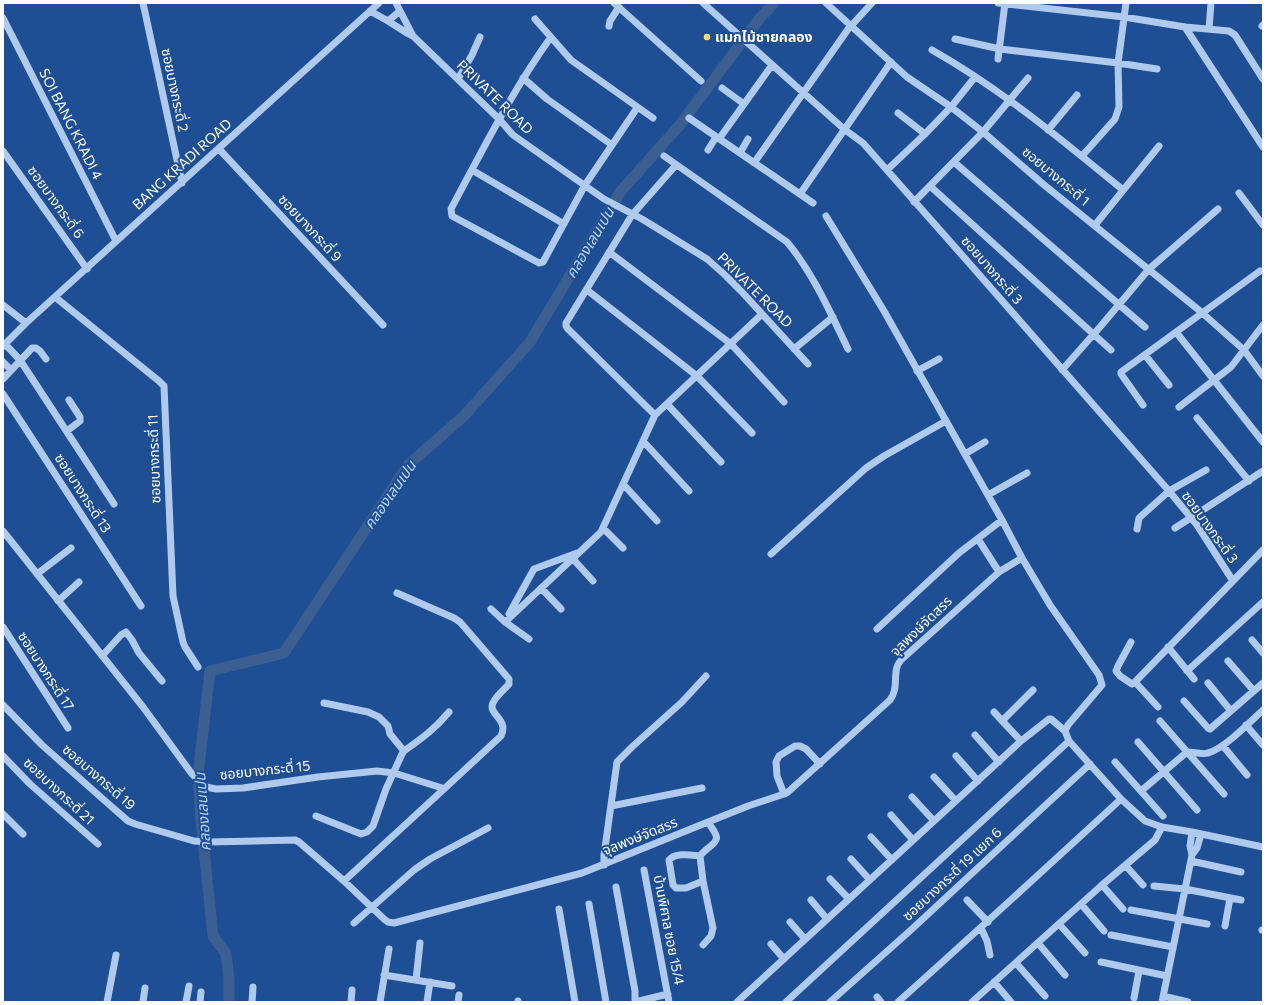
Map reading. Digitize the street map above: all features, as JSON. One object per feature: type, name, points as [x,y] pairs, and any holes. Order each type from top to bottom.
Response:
[{"type":"street","name":"ซอยบางกระดี่ 2","points":[[143,3],[182,183]]},
{"type":"street","points":[[396,3],[413,36]]},
{"type":"street","name":"ซอยบางกระดี่ 3","points":[[703,3],[844,129],[863,143],[1192,518],[1233,581]]},
{"type":"street","name":"ซอยบางกระดี่ 1","points":[[826,3],[907,77],[951,107],[983,132],[1043,184],[1202,313],[1244,350],[1263,376]]},
{"type":"street","points":[[754,162],[851,26],[872,3]]},
{"type":"street","points":[[998,59],[1000,49],[1002,3],[1124,17],[1229,32],[1235,35],[1263,79]]},
{"type":"street","points":[[1082,156],[1115,119],[1119,107],[1118,63],[1126,3]]},
{"type":"street","points":[[1209,29],[1211,3]]},
{"type":"street","points":[[609,26],[616,5],[701,81]]},
{"type":"street","name":"BANG KRADI ROAD","points":[[4,345],[26,323],[182,183],[374,6]]},
{"type":"street","points":[[374,6],[388,21],[413,36]]},
{"type":"street","points":[[388,21],[400,11]]},
{"type":"street","name":"SOI BANG KRADI 4","points":[[3,18],[116,241]]},
{"type":"street","points":[[535,19],[571,60],[653,118]]},
{"type":"street","points":[[1185,26],[1263,147]]},
{"type":"street","name":"PRIVATE ROAD","points":[[413,36],[458,79],[513,136],[615,205],[707,259],[724,274],[808,364]]},
{"type":"street","points":[[551,37],[536,58],[499,120],[451,209],[452,216],[539,263],[543,262],[585,185],[637,108]]},
{"type":"street","points":[[458,79],[480,38]]},
{"type":"street","points":[[955,39],[1000,49],[1157,69]]},
{"type":"street","points":[[932,50],[955,63],[1010,101],[1082,156],[1123,190]]},
{"type":"street","points":[[800,194],[891,62]]},
{"type":"street","points":[[708,150],[772,65]]},
{"type":"street","points":[[887,170],[951,107],[975,77]]},
{"type":"street","points":[[524,78],[547,99],[612,145]]},
{"type":"street","points":[[914,202],[983,132],[1028,78]]},
{"type":"street","points":[[722,88],[744,104]]},
{"type":"street","points":[[1048,130],[1077,95]]},
{"type":"street","points":[[898,113],[925,134]]},
{"type":"street","points":[[689,118],[813,203]]},
{"type":"street","points":[[740,153],[748,139]]},
{"type":"street","points":[[1095,225],[1159,146]]},
{"type":"street","name":"ซอยบางกระดี่ 9","points":[[219,149],[383,325]]},
{"type":"street","name":"ซอยบางกระดี่ 6","points":[[3,151],[87,268]]},
{"type":"street","points":[[664,156],[787,242],[806,266],[848,349]]},
{"type":"street","points":[[954,162],[1145,327]]},
{"type":"street","points":[[655,416],[568,329],[566,323],[632,215],[676,165]]},
{"type":"street","points":[[472,170],[564,224]]},
{"type":"street","points":[[930,186],[1110,350]]},
{"type":"street","points":[[1239,193],[1263,225]]},
{"type":"street","points":[[1062,370],[1094,335],[1149,269],[1218,209]]},
{"type":"street","points":[[826,216],[884,311],[1022,558],[1050,605],[1101,679],[1102,685],[1068,725],[1065,731]]},
{"type":"street","points":[[610,252],[731,344],[784,402]]},
{"type":"street","points":[[1143,405],[1121,372],[1260,271]]},
{"type":"street","points":[[587,290],[697,376],[752,433]]},
{"type":"street","name":"ซอยบางกระดี่ 11","points":[[55,297],[164,386],[173,596],[185,647],[198,667]]},
{"type":"street","points":[[3,305],[26,323]]},
{"type":"street","points":[[507,620],[601,532],[655,416],[762,314]]},
{"type":"street","points":[[794,349],[833,317]]},
{"type":"street","points":[[1180,407],[1231,367],[1263,325]]},
{"type":"street","points":[[1176,332],[1263,442]]},
{"type":"street","points":[[4,345],[20,360],[114,504]]},
{"type":"street","points":[[3,379],[32,348],[36,348],[40,351],[46,359]]},
{"type":"street","points":[[1145,355],[1169,386]]},
{"type":"street","points":[[917,371],[939,358]]},
{"type":"street","points":[[3,362],[11,370]]},
{"type":"street","name":"ซอยบางกระดี่ 13","points":[[3,394],[141,606]]},
{"type":"street","points":[[67,431],[80,421],[80,417],[69,400]]},
{"type":"street","points":[[667,404],[720,462]]},
{"type":"street","points":[[1197,418],[1249,481]]},
{"type":"street","points":[[771,554],[866,468],[884,456],[946,421]]},
{"type":"street","points":[[643,441],[689,491]]},
{"type":"street","points":[[965,454],[985,442]]},
{"type":"street","points":[[1137,530],[1139,518],[1168,491],[1206,470]]},
{"type":"street","points":[[1176,528],[1263,471]]},
{"type":"street","points":[[988,495],[1026,473]]},
{"type":"street","points":[[624,484],[657,521]]},
{"type":"street","points":[[877,629],[959,554],[1002,520]]},
{"type":"street","points":[[603,528],[623,548]]},
{"type":"street","name":"ซอยบางกระดี่ 15","points":[[3,531],[143,707],[192,774],[202,785],[209,788],[242,788],[318,777],[377,771],[394,773],[444,789]]},
{"type":"street","points":[[978,539],[999,572]]},
{"type":"street","points":[[37,574],[71,548]]},
{"type":"street","points":[[1130,642],[1116,671],[1120,676],[1132,684],[1136,682],[1168,647],[1263,550]]},
{"type":"street","points":[[507,620],[534,569],[581,551]]},
{"type":"street","name":"จุลพงษ์จัดสรร","points":[[194,841],[295,840],[344,881],[388,922],[394,923],[582,873],[748,806],[788,792],[890,700],[894,695],[897,667],[901,660],[999,572],[1022,558]]},
{"type":"street","points":[[573,559],[593,581]]},
{"type":"street","points":[[58,601],[79,582]]},
{"type":"street","points":[[541,588],[561,609]]},
{"type":"street","points":[[344,881],[501,736],[504,731],[504,725],[492,710],[492,706],[494,700],[509,684],[510,682],[508,679],[460,622],[397,593]]},
{"type":"street","points":[[1187,671],[1263,602]]},
{"type":"street","points":[[491,609],[507,620]]},
{"type":"street","name":"ซอยบางกระดี่ 17","points":[[3,628],[68,728]]},
{"type":"street","points":[[102,656],[121,635],[126,632],[139,653],[162,681]]},
{"type":"street","points":[[1252,640],[1263,653]]},
{"type":"street","points":[[1168,647],[1194,679]]},
{"type":"street","points":[[1228,661],[1254,691]]},
{"type":"street","points":[[604,865],[617,762],[682,702],[706,676]]},
{"type":"street","points":[[1136,682],[1158,707]]},
{"type":"street","points":[[1208,683],[1231,711]]},
{"type":"street","points":[[1184,701],[1209,729],[1263,683]]},
{"type":"street","points":[[1002,721],[1033,690]]},
{"type":"street","points":[[324,703],[368,712],[379,717],[388,726],[390,734],[404,750]]},
{"type":"street","name":"ซอยบางกระดี่ 19","points":[[3,705],[42,745],[128,821],[140,826],[194,841]]},
{"type":"street","points":[[1141,791],[1187,752],[1207,754],[1223,746],[1263,710]]},
{"type":"street","points":[[316,816],[360,834],[364,834],[373,826],[386,789],[404,750],[439,725],[449,712]]},
{"type":"street","points":[[994,712],[1021,741]]},
{"type":"street","points":[[737,1002],[1021,741],[1049,719],[1065,731],[1069,741],[1121,799],[1145,821],[1162,827],[1263,847]]},
{"type":"street","points":[[1160,721],[1224,794]]},
{"type":"street","points":[[1246,725],[1263,745]]},
{"type":"street","points":[[975,735],[999,762]]},
{"type":"street","points":[[786,1002],[1069,741]]},
{"type":"street","points":[[1138,742],[1197,810]]},
{"type":"street","points":[[784,794],[777,776],[776,762],[779,756],[795,746],[800,746],[804,747],[820,764]]},
{"type":"street","points":[[1223,746],[1247,775]]},
{"type":"street","name":"ซอยบางกระดี่ 21","points":[[3,756],[30,784],[98,844]]},
{"type":"street","points":[[956,756],[978,781]]},
{"type":"street","points":[[1115,762],[1164,816]]},
{"type":"street","name":"ซอยบางกระดี่ 19 แยก 6","points":[[830,1002],[1090,764]]},
{"type":"street","points":[[934,777],[956,801]]},
{"type":"street","points":[[611,806],[702,788]]},
{"type":"street","points":[[912,797],[934,821]]},
{"type":"street","points":[[898,1002],[988,922],[1121,799]]},
{"type":"street","points":[[3,814],[24,834]]},
{"type":"street","points":[[891,815],[913,840]]},
{"type":"street","points":[[700,856],[715,844],[717,839],[716,834],[708,822]]},
{"type":"street","points":[[972,1002],[1102,885],[1155,840],[1162,827]]},
{"type":"street","points":[[354,923],[414,870],[430,859],[488,828]]},
{"type":"street","points":[[1192,832],[1190,846],[1192,858]]},
{"type":"street","points":[[1188,1002],[1163,999],[1192,858],[1201,834]]},
{"type":"street","points":[[871,837],[892,860]]},
{"type":"street","points":[[700,856],[690,854],[673,856],[669,860],[673,885],[676,888],[686,888],[704,881]]},
{"type":"street","points":[[700,856],[713,930],[703,945]]},
{"type":"street","points":[[1192,858],[1241,872]]},
{"type":"street","points":[[851,859],[870,880]]},
{"type":"street","points":[[1126,866],[1143,886]]},
{"type":"street","name":"บ้านพิศาล ซอย 15/4","points":[[644,870],[668,998]]},
{"type":"street","points":[[830,879],[849,899]]},
{"type":"street","points":[[1102,885],[1123,909]]},
{"type":"street","points":[[1154,886],[1185,889],[1240,900]]},
{"type":"street","points":[[616,887],[635,991],[635,1002],[668,998]]},
{"type":"street","points":[[1225,926],[1230,898]]},
{"type":"street","points":[[811,900],[827,919]]},
{"type":"street","points":[[967,900],[988,922]]},
{"type":"street","points":[[589,904],[606,1002]]},
{"type":"street","points":[[1081,904],[1104,932]]},
{"type":"street","points":[[559,909],[575,1002]]},
{"type":"street","points":[[1131,910],[1207,924]]},
{"type":"street","points":[[790,922],[805,940]]},
{"type":"street","points":[[1059,924],[1085,953]]},
{"type":"street","points":[[981,928],[987,941],[990,954]]},
{"type":"street","points":[[1111,935],[1173,947]]},
{"type":"street","points":[[1038,943],[1065,975]]},
{"type":"street","points":[[416,980],[420,944]]},
{"type":"street","points":[[772,944],[784,959]]},
{"type":"street","points":[[380,1002],[389,949]]},
{"type":"street","points":[[108,1002],[116,955]]},
{"type":"street","points":[[1101,962],[1167,976]]},
{"type":"street","points":[[1016,963],[1045,996]]},
{"type":"street","points":[[1134,998],[1139,970]]},
{"type":"street","points":[[384,975],[452,986]]},
{"type":"street","points":[[427,1002],[430,982]]},
{"type":"street","points":[[994,982],[1011,1002]]},
{"type":"street","points":[[186,1002],[189,986]]},
{"type":"street","points":[[252,1002],[253,987]]},
{"type":"street","points":[[143,1002],[146,988]]},
{"type":"street","points":[[350,1002],[352,990]]},
{"type":"street","points":[[200,1002],[201,992]]},
{"type":"waterway","name":"คลองเลนเปน","points":[[229,1002],[229,979],[226,954],[213,936],[198,775],[210,671],[284,653],[408,465],[464,416],[530,342],[621,191],[679,126],[760,18],[774,3]]},
{"type":"place","name":"แมกไม้ชายคลอง","points":[[707,37]]}]
